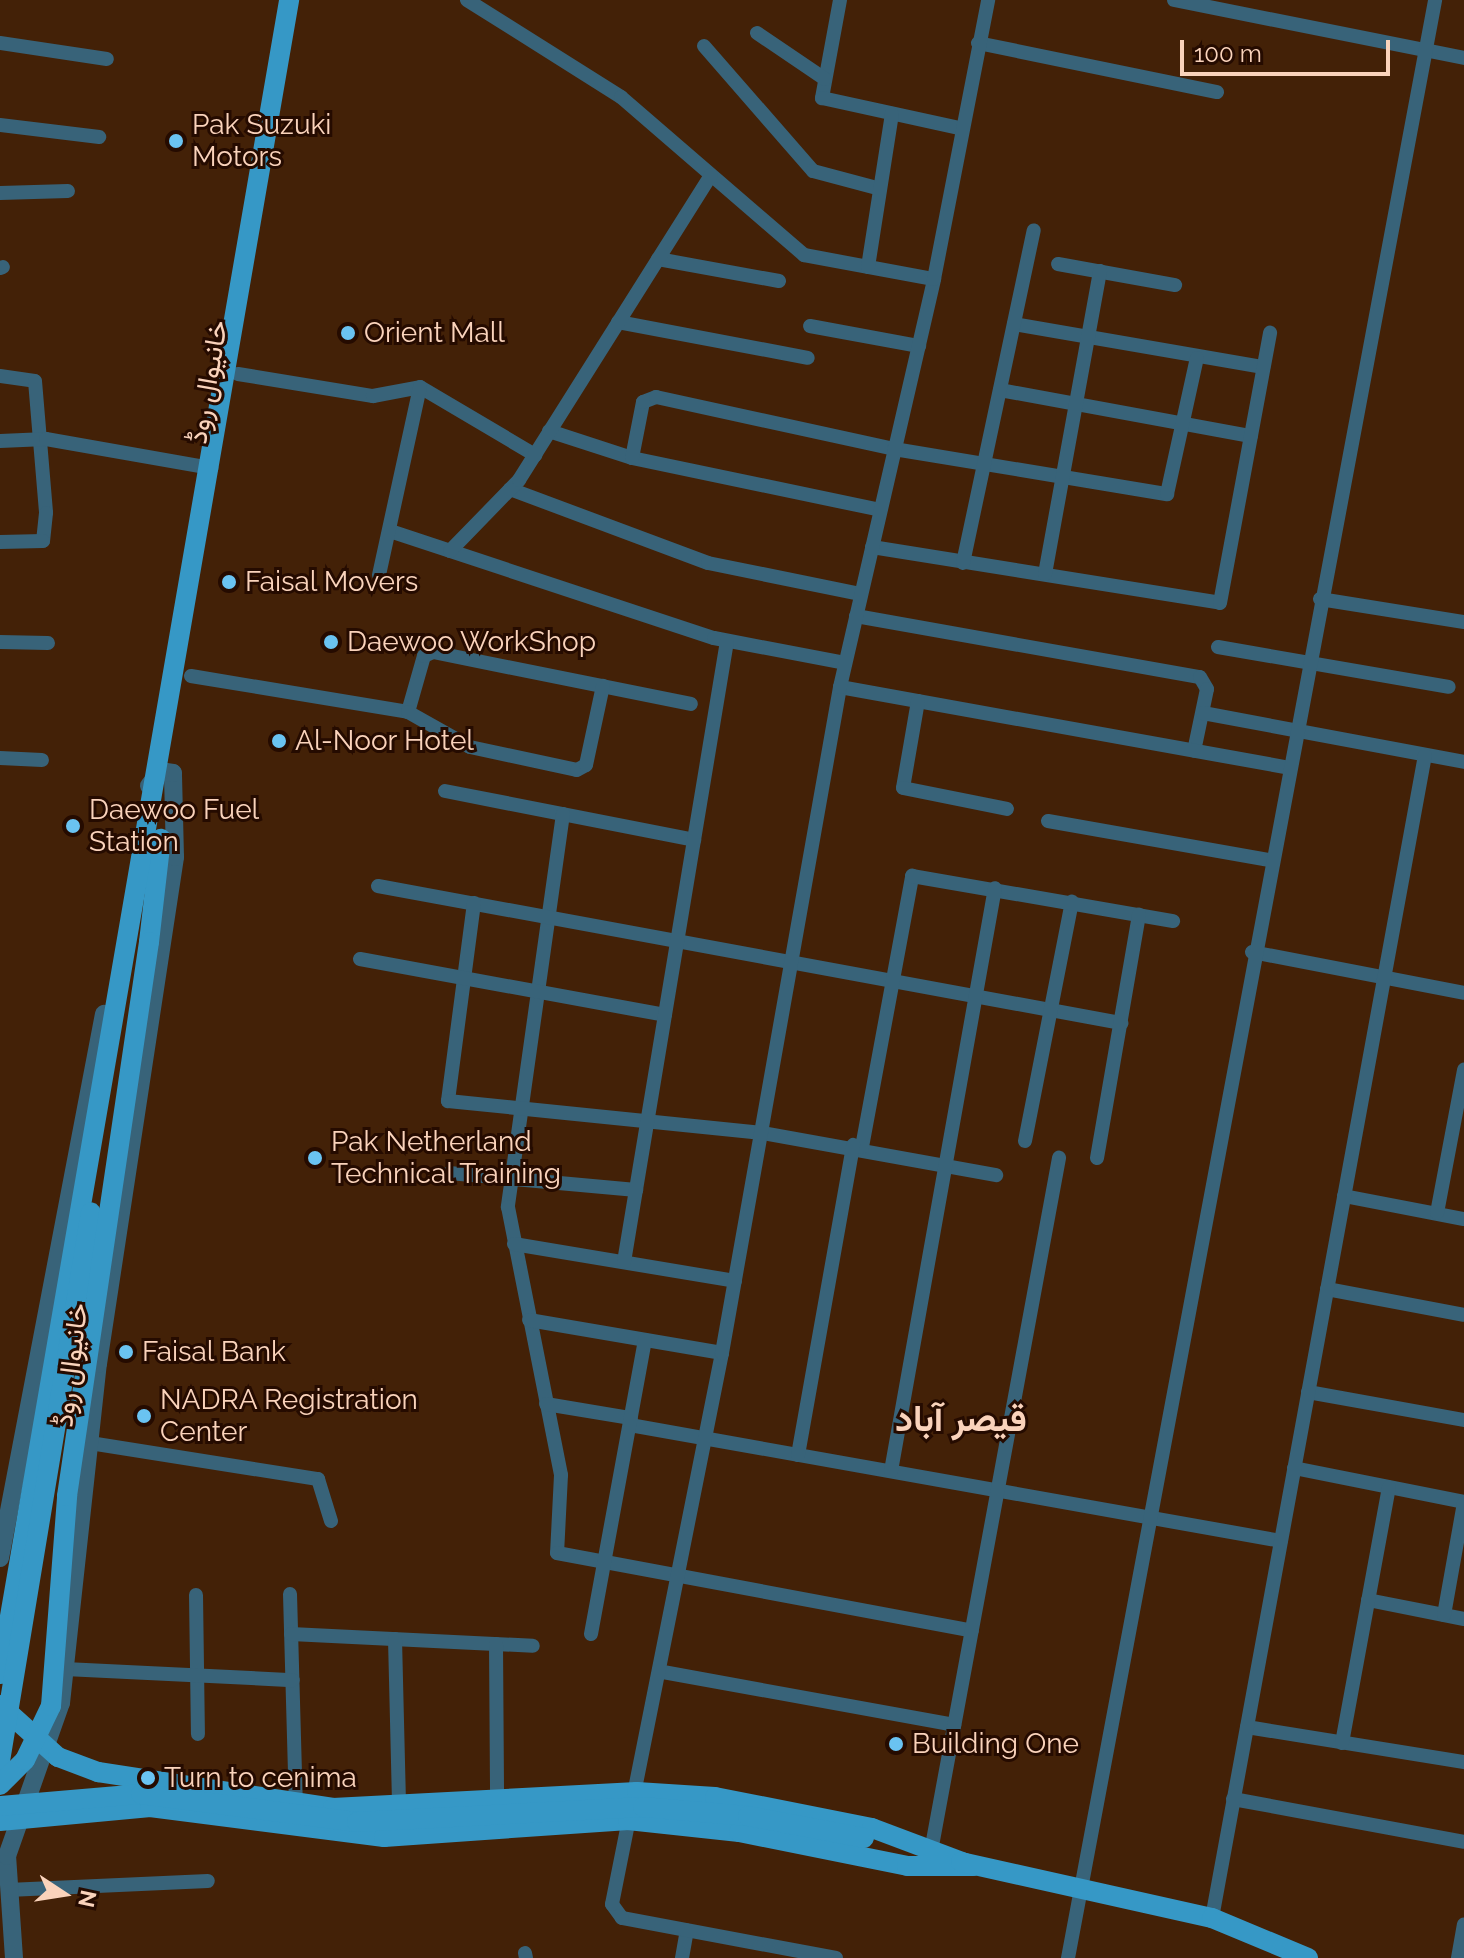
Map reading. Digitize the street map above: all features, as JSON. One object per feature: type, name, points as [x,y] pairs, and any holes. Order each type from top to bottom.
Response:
[{"type":"main road","name":"خانیوال روڈ","points":[[0,1761],[91,1212],[161,839],[167,772],[211,468],[289,0]]},
{"type":"main road","name":"خانیوال روڈ","points":[[0,1674],[88,1162],[167,772],[191,676],[238,374],[302,0]]},
{"type":"main road","points":[[0,1785],[32,1749],[51,1706],[67,1496],[149,942],[161,839]]},
{"type":"main road","points":[[0,1705],[72,1766],[98,1772],[296,1803],[399,1805],[637,1792],[740,1801],[932,1846],[973,1866]]},
{"type":"main road","points":[[0,1806],[141,1794],[357,1822],[643,1807],[748,1816],[864,1838],[973,1866],[1212,1918],[1308,1958]]},
{"type":"main road","points":[[9,1820],[150,1807],[384,1837],[628,1820],[739,1832],[907,1866],[973,1866]]},
{"type":"street","points":[[467,0],[621,97],[804,255],[934,279]]},
{"type":"street","points":[[840,0],[825,79],[826,101],[960,128]]},
{"type":"street","points":[[836,1958],[779,1952],[613,1913],[628,1820],[663,1672],[794,961],[840,687],[934,279],[960,128],[988,0]]},
{"type":"street","points":[[1174,0],[1464,58]]},
{"type":"street","points":[[1068,1958],[1252,952],[1435,0]]},
{"type":"street","points":[[757,33],[825,79]]},
{"type":"street","points":[[0,43],[107,59]]},
{"type":"street","points":[[978,43],[1217,92]]},
{"type":"street","points":[[704,46],[813,171],[880,189]]},
{"type":"street","points":[[868,267],[892,114]]},
{"type":"street","points":[[0,125],[99,137]]},
{"type":"street","points":[[450,551],[510,489],[535,455],[711,175]]},
{"type":"street","points":[[0,193],[68,191]]},
{"type":"street","points":[[963,563],[1034,230]]},
{"type":"street","points":[[658,259],[779,281]]},
{"type":"street","points":[[1058,264],[1175,285]]},
{"type":"street","points":[[1045,574],[1100,271]]},
{"type":"street","points":[[618,322],[808,358]]},
{"type":"street","points":[[1014,324],[1263,367]]},
{"type":"street","points":[[810,326],[919,346]]},
{"type":"street","points":[[872,547],[1220,603],[1270,333]]},
{"type":"street","points":[[632,458],[643,402],[656,397],[894,449],[1173,493],[1197,358]]},
{"type":"street","points":[[238,374],[373,396],[420,387],[535,455]]},
{"type":"street","points":[[0,376],[33,377],[46,439],[43,541],[0,542]]},
{"type":"street","points":[[379,575],[420,387]]},
{"type":"street","points":[[1000,390],[1251,436]]},
{"type":"street","points":[[549,431],[632,458],[880,510]]},
{"type":"street","points":[[0,441],[46,439],[211,468]]},
{"type":"street","points":[[510,489],[708,563],[861,594]]},
{"type":"street","points":[[390,531],[727,641],[845,663]]},
{"type":"street","points":[[1320,599],[1464,622]]},
{"type":"street","points":[[856,616],[1200,677],[1207,689],[1194,751]]},
{"type":"street","points":[[624,1262],[727,641]]},
{"type":"street","points":[[0,642],[48,643]]},
{"type":"street","points":[[1218,647],[1449,687]]},
{"type":"street","points":[[408,712],[428,653],[691,704]]},
{"type":"street","points":[[191,676],[408,712],[470,747],[577,770],[586,765],[603,686]]},
{"type":"street","points":[[840,687],[1288,768]]},
{"type":"street","points":[[918,701],[903,788],[1007,809]]},
{"type":"street","points":[[1203,713],[1464,762]]},
{"type":"street","points":[[1212,1918],[1425,755]]},
{"type":"street","points":[[0,758],[42,760]]},
{"type":"street","points":[[0,1558],[146,789],[167,772]]},
{"type":"street","name":"خانیوال روڈ","points":[[11,1954],[9,1820],[46,1746],[65,1669],[90,1443],[175,857],[167,772]]},
{"type":"street","points":[[445,791],[694,840]]},
{"type":"street","points":[[563,814],[512,1179],[514,1244],[561,1475],[557,1553],[972,1631]]},
{"type":"street","points":[[1048,821],[1270,860]]},
{"type":"street","points":[[798,1455],[908,878],[995,888],[1173,921]]},
{"type":"street","points":[[378,886],[1121,1023]]},
{"type":"street","points":[[891,1471],[995,888]]},
{"type":"street","points":[[1025,1141],[1072,902]]},
{"type":"street","points":[[474,903],[448,1101],[521,1112],[762,1133],[857,1146],[996,1175]]},
{"type":"street","points":[[1097,1158],[1139,915]]},
{"type":"street","points":[[1252,952],[1464,993]]},
{"type":"street","points":[[360,959],[665,1015]]},
{"type":"street","points":[[1437,1213],[1464,1070]]},
{"type":"street","points":[[932,1846],[1059,1158]]},
{"type":"street","points":[[449,1173],[636,1190]]},
{"type":"street","points":[[1344,1196],[1464,1219]]},
{"type":"street","points":[[514,1244],[735,1281]]},
{"type":"street","points":[[1327,1289],[1464,1315]]},
{"type":"street","points":[[529,1320],[722,1353]]},
{"type":"street","points":[[591,1634],[645,1340]]},
{"type":"street","points":[[1308,1392],[1464,1420]]},
{"type":"street","points":[[546,1404],[705,1438],[1281,1541]]},
{"type":"street","points":[[90,1443],[318,1479],[331,1521]]},
{"type":"street","points":[[1294,1468],[1464,1502],[1444,1615]]},
{"type":"street","points":[[1342,1743],[1389,1487]]},
{"type":"street","points":[[290,1594],[296,1803]]},
{"type":"street","points":[[196,1595],[198,1734]]},
{"type":"street","points":[[1368,1600],[1464,1619]]},
{"type":"street","points":[[291,1634],[533,1646]]},
{"type":"street","points":[[395,1639],[399,1805]]},
{"type":"street","points":[[496,1644],[497,1799]]},
{"type":"street","points":[[65,1669],[293,1680]]},
{"type":"street","points":[[663,1672],[954,1725]]},
{"type":"street","points":[[1247,1727],[1464,1762]]},
{"type":"street","points":[[1233,1799],[1464,1842]]},
{"type":"street","points":[[8,1890],[208,1881]]},
{"type":"street","points":[[1458,1958],[1464,1925]]},
{"type":"street","points":[[682,1958],[687,1930]]},
{"type":"place","name":"Pak Suzuki Motors","points":[[176,141]]},
{"type":"place","name":"Orient Mall","points":[[348,333]]},
{"type":"place","name":"Faisal Movers","points":[[229,582]]},
{"type":"place","name":"Daewoo WorkShop","points":[[331,642]]},
{"type":"place","name":"Al-Noor Hotel","points":[[279,741]]},
{"type":"place","name":"Daewoo Fuel Station","points":[[73,826]]},
{"type":"place","name":"Pak Netherland Technical Training","points":[[315,1158]]},
{"type":"place","name":"Faisal Bank","points":[[126,1352]]},
{"type":"place","name":"NADRA Registration Center","points":[[144,1416]]},
{"type":"place","name":"Building One","points":[[896,1744]]},
{"type":"place","name":"Turn to cenima","points":[[148,1778]]},
{"type":"district","name":"قیصر آباد","points":[[961,1419]]}]
